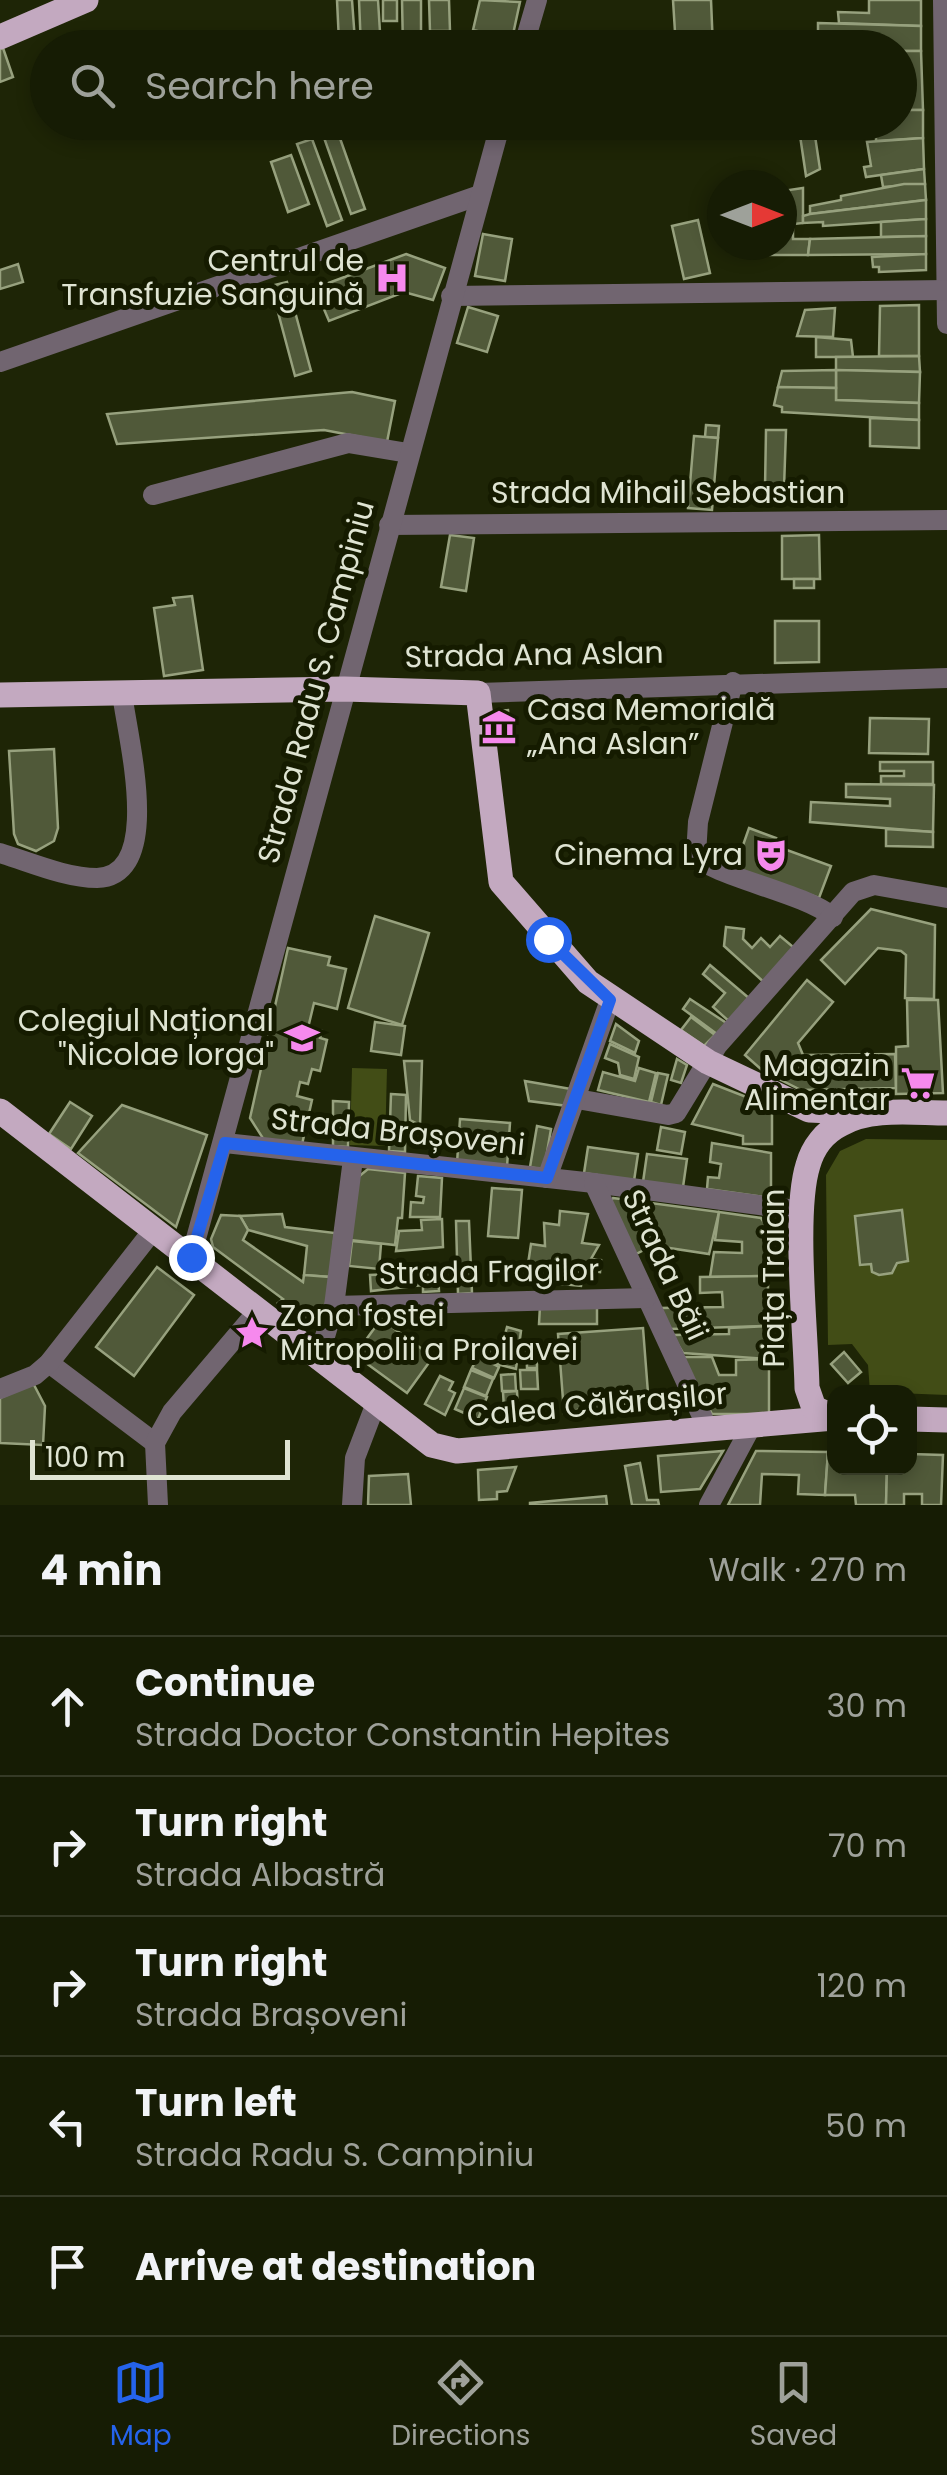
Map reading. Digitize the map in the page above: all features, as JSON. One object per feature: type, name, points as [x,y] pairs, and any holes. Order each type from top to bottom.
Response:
[{"type":"main road","points":[[0,37],[86,0]]},
{"type":"main road","name":"Strada Ana Aslan","points":[[0,695],[344,690],[478,693]]},
{"type":"main road","points":[[478,693],[502,882],[548,939],[610,1000],[708,1062],[816,1112],[875,1113]]},
{"type":"main road","name":"Calea Călărașilor","points":[[0,1111],[432,1446],[457,1450],[827,1419]]},
{"type":"main road","name":"Piața Traian","points":[[827,1414],[814,1408],[807,1388],[803,1210],[807,1165],[818,1142],[839,1124],[875,1113],[947,1112]]},
{"type":"main road","points":[[917,1419],[947,1420]]},
{"type":"street","points":[[528,30],[536,0]]},
{"type":"street","points":[[943,0],[947,324]]},
{"type":"street","name":"Strada Radu S. Campiniu","points":[[191,1257],[496,140]]},
{"type":"street","points":[[0,362],[480,195]]},
{"type":"street","points":[[451,296],[947,290]]},
{"type":"street","points":[[153,495],[348,442],[408,453]]},
{"type":"street","name":"Strada Mihail Sebastian","points":[[388,525],[947,520]]},
{"type":"street","name":"Strada Ana Aslan","points":[[478,693],[947,678]]},
{"type":"street","points":[[732,682],[698,822],[696,855],[708,866],[784,891],[833,916]]},
{"type":"street","points":[[0,853],[98,878],[117,874],[128,864],[139,828],[122,693]]},
{"type":"street","points":[[577,1099],[672,1114],[684,1105],[726,1036],[852,892],[866,886],[947,898]]},
{"type":"street","points":[[547,1178],[610,1000]]},
{"type":"street","name":"Strada Brașoveni","points":[[225,1143],[803,1210]]},
{"type":"street","points":[[318,1360],[334,1306],[352,1159]]},
{"type":"street","name":"Strada Băii","points":[[594,1183],[707,1427]]},
{"type":"street","points":[[0,1389],[34,1375],[49,1363],[154,1229]]},
{"type":"street","name":"Strada Fragilor","points":[[334,1306],[646,1298]]},
{"type":"street","points":[[158,1505],[155,1444],[172,1412],[256,1313]]},
{"type":"street","points":[[49,1363],[155,1444]]},
{"type":"street","points":[[352,1505],[355,1458],[376,1403]]},
{"type":"street","points":[[709,1505],[752,1425]]},
{"type":"green space","points":[[352,1068],[387,1069],[385,1146],[350,1145]]},
{"type":"green space","points":[[866,1139],[947,1140],[947,1395],[917,1394],[917,1385],[869,1385],[868,1365],[852,1344],[828,1345],[826,1175],[840,1151]]},
{"type":"building","points":[[337,0],[352,0],[354,30],[338,30]]},
{"type":"building","points":[[359,0],[378,0],[380,30],[360,30]]},
{"type":"building","points":[[383,0],[397,0],[397,21],[383,21]]},
{"type":"building","points":[[402,0],[421,0],[421,30],[403,30]]},
{"type":"building","points":[[429,0],[449,0],[450,30],[430,30]]},
{"type":"building","points":[[480,0],[520,2],[514,30],[473,30]]},
{"type":"building","points":[[673,0],[711,0],[712,30],[675,30]]},
{"type":"building","points":[[869,0],[921,0],[921,26],[839,23],[838,12],[869,13]]},
{"type":"building","points":[[818,23],[921,26],[921,51],[917,51],[917,30],[818,30]]},
{"type":"building","points":[[3,48],[13,77],[0,82],[0,49]]},
{"type":"building","points":[[917,51],[921,51],[923,110],[917,110]]},
{"type":"building","points":[[917,110],[923,110],[923,138],[917,138]]},
{"type":"building","points":[[923,138],[924,169],[866,177],[864,167],[871,166],[867,142]]},
{"type":"building","points":[[312,140],[342,220],[327,226],[297,144]]},
{"type":"building","points":[[325,140],[341,140],[365,209],[351,214]]},
{"type":"building","points":[[801,140],[816,140],[820,169],[806,176]]},
{"type":"building","points":[[291,155],[309,204],[288,212],[271,162]]},
{"type":"building","points":[[924,169],[925,184],[883,187],[881,175]]},
{"type":"building","points":[[925,184],[926,200],[810,214],[810,206],[841,200],[841,196]]},
{"type":"building","points":[[803,188],[803,223],[797,224],[797,189]]},
{"type":"building","points":[[926,200],[926,219],[823,226],[823,222],[803,223],[803,216],[810,214]]},
{"type":"building","points":[[926,219],[926,236],[881,237],[881,222]]},
{"type":"building","points":[[698,220],[710,273],[684,279],[672,226]]},
{"type":"building","points":[[483,234],[512,239],[505,281],[475,276]]},
{"type":"building","points":[[926,236],[926,254],[808,255],[810,239]]},
{"type":"building","points":[[797,239],[810,239],[808,255],[797,255]]},
{"type":"building","name":"Centrul de Transfuzie Sanguină","points":[[406,254],[445,268],[433,300],[404,292],[329,321],[315,288]]},
{"type":"building","points":[[926,254],[926,270],[879,272],[879,267],[873,267],[872,257]]},
{"type":"building","points":[[18,264],[23,282],[0,289],[0,270]]},
{"type":"building","points":[[287,282],[311,371],[295,376],[271,286]]},
{"type":"building","points":[[919,305],[919,356],[879,356],[880,306]]},
{"type":"building","points":[[468,307],[498,316],[487,352],[457,343]]},
{"type":"building","points":[[835,308],[833,337],[797,336],[805,310]]},
{"type":"building","points":[[816,337],[851,340],[853,357],[816,357]]},
{"type":"building","points":[[919,356],[920,372],[836,370],[836,357]]},
{"type":"building","points":[[836,370],[920,372],[919,403],[836,400]]},
{"type":"building","points":[[836,370],[836,388],[778,387],[782,371]]},
{"type":"building","points":[[778,387],[836,388],[836,400],[919,403],[919,420],[782,412],[782,407],[774,405]]},
{"type":"building","points":[[352,392],[395,401],[387,442],[324,430],[117,444],[107,414]]},
{"type":"building","points":[[870,418],[919,420],[919,448],[870,446]]},
{"type":"building","points":[[706,425],[719,426],[718,438],[705,437]]},
{"type":"building","points":[[766,430],[786,430],[784,488],[765,488]]},
{"type":"building","points":[[694,436],[718,438],[712,510],[688,508]]},
{"type":"building","points":[[450,535],[474,538],[466,591],[441,587]]},
{"type":"building","points":[[819,535],[820,579],[782,579],[782,536]]},
{"type":"building","points":[[794,579],[814,579],[814,588],[794,588]]},
{"type":"building","points":[[192,596],[203,670],[164,676],[154,608],[175,605],[173,598]]},
{"type":"building","points":[[775,621],[819,621],[819,662],[775,663]]},
{"type":"building","name":"Casa Memorială „Ana Aslan”","points":[[508,710],[511,742],[490,744],[487,712]]},
{"type":"building","points":[[870,718],[929,719],[928,754],[869,753]]},
{"type":"building","points":[[54,749],[58,828],[54,841],[36,851],[18,844],[14,834],[9,751]]},
{"type":"building","points":[[880,762],[933,762],[933,784],[881,784],[881,776],[904,776],[904,771],[880,771]]},
{"type":"building","points":[[846,784],[934,785],[933,832],[810,822],[811,802],[890,806],[890,799],[846,797]]},
{"type":"building","name":"Cinema Lyra","points":[[749,828],[776,838],[773,845],[831,866],[819,898],[735,868]]},
{"type":"building","points":[[886,829],[933,832],[933,847],[886,846]]},
{"type":"building","points":[[871,909],[935,925],[934,999],[905,998],[906,955],[901,951],[878,948],[845,984],[821,960]]},
{"type":"building","points":[[375,916],[429,933],[402,1025],[348,1008]]},
{"type":"building","points":[[726,927],[744,929],[743,939],[752,948],[761,938],[770,947],[780,936],[798,951],[767,985],[724,946]]},
{"type":"building","name":"Colegiul Național \"Nicolae Iorga\"","points":[[288,948],[330,957],[328,965],[346,969],[337,1009],[314,1003],[308,1028],[322,1031],[320,1038],[327,1040],[320,1071],[312,1069],[308,1084],[300,1082],[297,1096],[312,1100],[301,1149],[264,1140],[250,1118]]},
{"type":"building","points":[[710,965],[750,999],[731,1023],[713,1007],[725,993],[703,974]]},
{"type":"building","points":[[807,980],[833,1002],[798,1043],[803,1055],[895,1054],[896,1088],[801,1090],[763,1071],[745,1055]]},
{"type":"building","points":[[690,999],[731,1026],[721,1037],[683,1009]]},
{"type":"building","points":[[907,1000],[938,1000],[943,1093],[896,1094],[896,1047],[908,1046]]},
{"type":"building","points":[[691,1017],[715,1035],[704,1046],[681,1030]]},
{"type":"building","points":[[375,1022],[405,1026],[401,1055],[371,1051]]},
{"type":"building","points":[[616,1024],[639,1041],[635,1053],[610,1041]]},
{"type":"building","points":[[610,1044],[639,1057],[634,1079],[620,1075],[618,1063],[605,1058]]},
{"type":"building","points":[[677,1059],[687,1065],[681,1083],[671,1080]]},
{"type":"building","points":[[404,1061],[422,1061],[420,1125],[410,1120]]},
{"type":"building","points":[[639,1068],[656,1073],[649,1102],[598,1090],[603,1072],[635,1081]]},
{"type":"building","points":[[658,1073],[668,1075],[661,1105],[651,1102]]},
{"type":"building","points":[[525,1081],[571,1089],[568,1106],[529,1101]]},
{"type":"building","points":[[713,1084],[772,1107],[772,1144],[743,1144],[743,1136],[692,1124]]},
{"type":"building","points":[[391,1094],[406,1095],[405,1152],[389,1151]]},
{"type":"building","points":[[333,1101],[349,1102],[348,1147],[333,1146]]},
{"type":"building","points":[[70,1102],[92,1116],[71,1149],[49,1134]]},
{"type":"building","points":[[122,1105],[207,1135],[176,1227],[78,1153]]},
{"type":"building","points":[[460,1119],[510,1123],[507,1167],[457,1163]]},
{"type":"building","points":[[537,1126],[551,1129],[544,1170],[530,1167]]},
{"type":"building","points":[[661,1127],[685,1132],[681,1154],[657,1150]]},
{"type":"building","points":[[712,1143],[771,1153],[771,1198],[707,1189],[708,1177],[719,1178],[721,1164],[710,1162]]},
{"type":"building","points":[[588,1147],[638,1154],[634,1181],[584,1173]]},
{"type":"building","points":[[647,1154],[687,1159],[683,1187],[643,1182]]},
{"type":"building","points":[[368,1169],[405,1173],[402,1218],[398,1218],[395,1245],[350,1240],[357,1178]]},
{"type":"building","points":[[418,1176],[442,1178],[440,1217],[410,1217],[411,1202],[423,1203],[424,1197],[416,1196]]},
{"type":"building","points":[[492,1188],[522,1190],[518,1238],[488,1236]]},
{"type":"building","points":[[613,1198],[719,1212],[709,1254],[669,1248],[668,1254],[644,1250],[634,1255],[608,1204]]},
{"type":"building","points":[[902,1210],[908,1261],[897,1263],[892,1273],[879,1275],[872,1272],[871,1264],[860,1265],[855,1216]]},
{"type":"building","points":[[560,1211],[588,1214],[582,1243],[599,1245],[591,1259],[601,1260],[600,1272],[592,1271],[591,1279],[582,1278],[581,1286],[550,1283],[552,1267],[528,1264],[531,1244],[545,1246],[544,1223],[559,1225]]},
{"type":"building","points":[[719,1212],[761,1218],[768,1229],[768,1276],[710,1277],[714,1252],[742,1253],[742,1242],[715,1240]]},
{"type":"building","points":[[282,1214],[285,1227],[335,1233],[330,1277],[304,1275],[307,1246],[248,1230],[240,1216]]},
{"type":"building","points":[[221,1215],[240,1216],[248,1230],[243,1240],[303,1282],[304,1275],[330,1277],[324,1324],[308,1328],[278,1303],[283,1299],[213,1247],[211,1239]]},
{"type":"building","points":[[442,1219],[443,1247],[396,1251],[399,1231],[422,1230],[421,1220]]},
{"type":"building","points":[[456,1221],[469,1221],[472,1293],[458,1294]]},
{"type":"building","points":[[352,1241],[381,1244],[379,1269],[349,1266]]},
{"type":"building","points":[[157,1267],[194,1295],[134,1376],[96,1347]]},
{"type":"building","points":[[438,1272],[439,1291],[423,1292],[423,1285],[371,1291],[370,1275]]},
{"type":"building","points":[[768,1276],[768,1326],[670,1329],[660,1308],[723,1307],[722,1292],[700,1293],[700,1277]]},
{"type":"building","points":[[540,1306],[597,1307],[597,1324],[539,1324]]},
{"type":"building","points":[[381,1319],[433,1357],[407,1393],[355,1355]]},
{"type":"building","points":[[768,1326],[769,1359],[683,1353],[672,1335],[729,1334],[729,1328]]},
{"type":"building","points":[[507,1327],[521,1331],[516,1369],[497,1364]]},
{"type":"building","points":[[643,1328],[649,1406],[619,1403],[619,1412],[596,1414],[595,1406],[564,1413],[558,1334]]},
{"type":"building","points":[[526,1342],[537,1342],[537,1368],[527,1368]]},
{"type":"building","points":[[484,1345],[497,1351],[491,1363],[499,1367],[494,1378],[472,1368]]},
{"type":"building","points":[[844,1352],[861,1372],[848,1383],[831,1364]]},
{"type":"building","points":[[682,1357],[712,1357],[719,1375],[736,1375],[736,1360],[769,1359],[769,1414],[712,1414]]},
{"type":"building","points":[[471,1370],[493,1379],[486,1396],[464,1387]]},
{"type":"building","points":[[520,1370],[537,1370],[538,1389],[521,1389]]},
{"type":"building","points":[[515,1374],[516,1391],[502,1391],[501,1375]]},
{"type":"building","points":[[440,1376],[453,1382],[449,1390],[455,1393],[445,1415],[425,1404]]},
{"type":"building","points":[[33,1383],[45,1406],[43,1445],[0,1443],[0,1398]]},
{"type":"building","points":[[464,1388],[487,1397],[478,1419],[455,1409]]},
{"type":"building","points":[[517,1391],[518,1408],[504,1409],[503,1392]]},
{"type":"building","points":[[723,1451],[700,1489],[661,1492],[658,1456]]},
{"type":"building","points":[[756,1451],[827,1452],[825,1495],[798,1494],[799,1475],[762,1474],[760,1505],[728,1505]]},
{"type":"building","points":[[917,1454],[943,1455],[941,1505],[922,1505],[922,1494],[904,1494],[904,1505],[886,1505],[887,1475],[917,1475]]},
{"type":"building","points":[[640,1463],[647,1500],[658,1500],[659,1505],[632,1505],[625,1466]]},
{"type":"building","points":[[827,1466],[827,1475],[887,1475],[886,1505],[856,1505],[855,1495],[825,1495]]},
{"type":"building","points":[[516,1467],[507,1491],[497,1492],[497,1499],[479,1500],[478,1470]]},
{"type":"building","points":[[408,1474],[411,1505],[368,1505],[369,1476]]},
{"type":"building","points":[[606,1496],[607,1505],[530,1505],[530,1503]]},
{"type":"place","name":"Centrul de Transfuzie Sanguină","points":[[392,278]]},
{"type":"place","name":"Casa Memorială „Ana Aslan”","points":[[499,727]]},
{"type":"place","name":"Cinema Lyra","points":[[771,855]]},
{"type":"place","name":"Colegiul Național \"Nicolae Iorga\"","points":[[302,1038]]},
{"type":"place","name":"Magazin Alimentar","points":[[918,1083]]},
{"type":"place","name":"Zona fostei Mitropolii a Proilavei","points":[[252,1333]]},
{"type":"route","points":[[191,1257],[225,1143],[547,1178],[610,1000],[548,939]]}]
